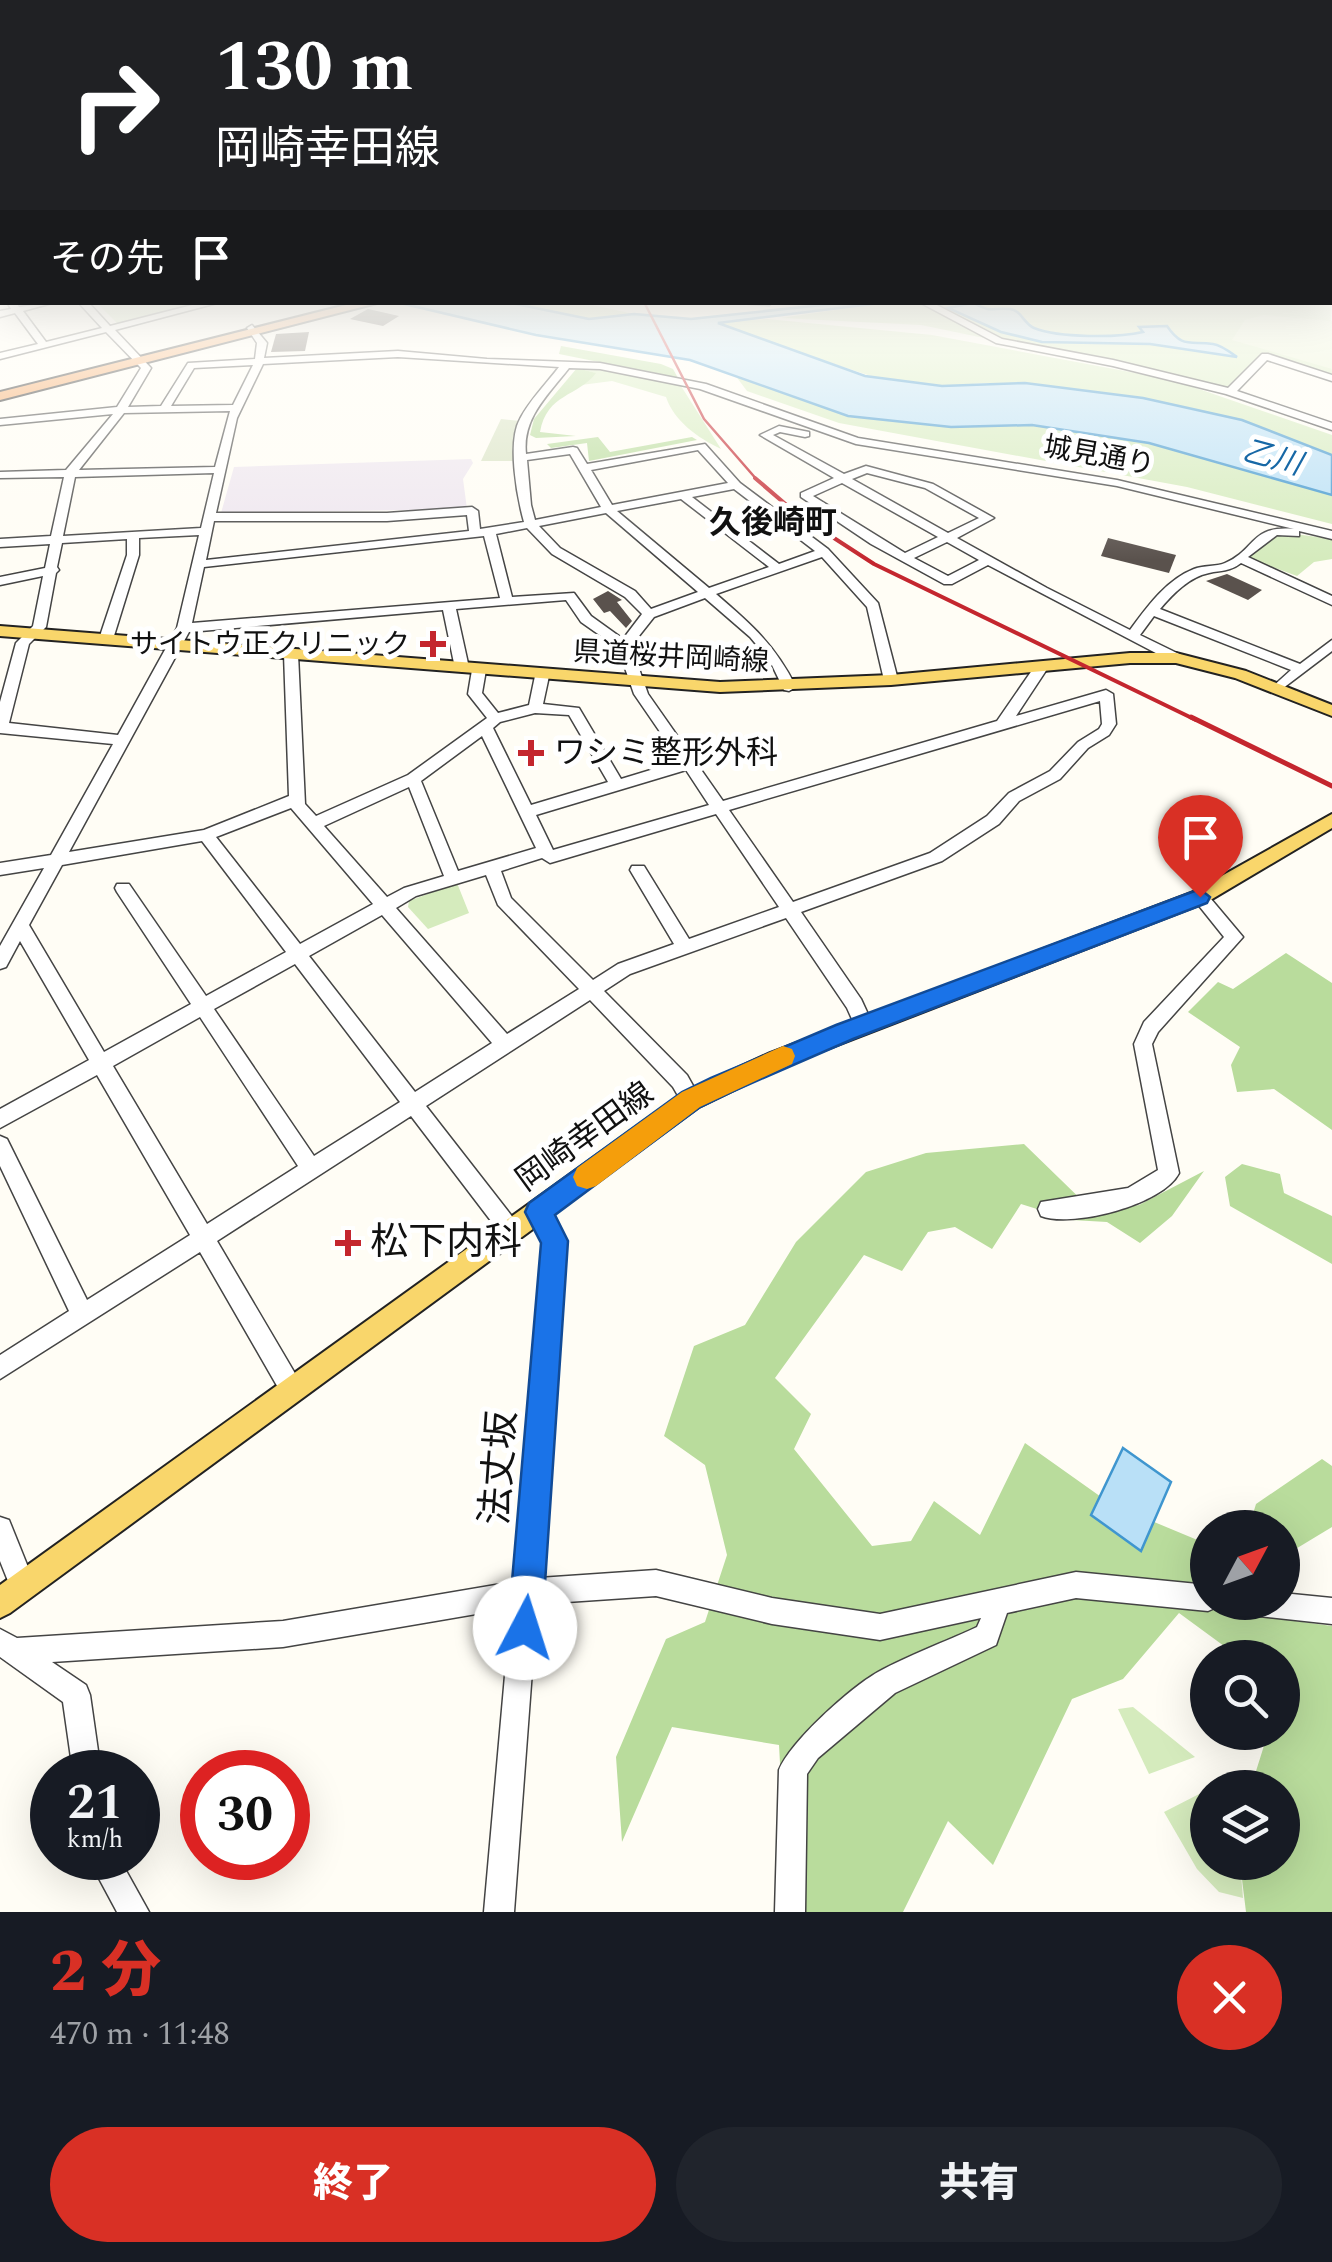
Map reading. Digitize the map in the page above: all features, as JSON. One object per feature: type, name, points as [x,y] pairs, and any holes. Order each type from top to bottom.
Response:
[{"type":"highway","points":[[0,393],[42,382]]},
{"type":"main road","name":"県道桜井岡崎線","points":[[0,631],[636,683],[789,687],[1176,658],[1278,688],[1332,711]]},
{"type":"main road","name":"岡崎幸田線","points":[[0,1604],[691,1100],[778,1058],[1200,897],[1332,820]]},
{"type":"street","points":[[119,740],[0,727],[23,643],[39,626],[70,473],[116,420],[118,410],[137,382]]},
{"type":"street","name":"城見通り","points":[[165,408],[181,382]]},
{"type":"street","points":[[0,962],[184,628],[236,408],[249,382]]},
{"type":"street","points":[[553,382],[524,420],[519,438],[531,525],[556,551],[630,594],[649,614]]},
{"type":"street","name":"城見通り","points":[[683,382],[856,441],[1116,483],[1332,536]]},
{"type":"street","points":[[1192,382],[1332,426]]},
{"type":"street","points":[[1230,392],[1239,382]]},
{"type":"street","points":[[0,422],[118,410],[236,408]]},
{"type":"street","points":[[856,441],[780,429],[765,435],[947,538],[1176,658]]},
{"type":"street","points":[[584,468],[701,446],[736,485],[824,552],[873,606],[891,680]]},
{"type":"street","points":[[520,458],[573,450],[609,510],[755,634],[776,660],[789,687]]},
{"type":"street","points":[[904,558],[988,518],[930,486],[866,468],[805,496],[904,558],[948,581],[988,560]]},
{"type":"street","points":[[0,474],[220,470]]},
{"type":"street","points":[[199,564],[531,525],[736,485]]},
{"type":"street","points":[[684,496],[777,568]]},
{"type":"street","points":[[0,542],[133,536],[207,524],[472,511],[507,602]]},
{"type":"street","points":[[1132,635],[1174,586],[1206,566],[1226,568],[1274,530],[1332,536]]},
{"type":"street","points":[[106,639],[133,554],[133,536]]},
{"type":"street","points":[[624,646],[649,614],[824,552]]},
{"type":"street","points":[[1240,558],[1332,601]]},
{"type":"street","points":[[0,581],[53,570]]},
{"type":"street","points":[[184,628],[569,596],[586,619],[624,646],[636,683],[855,1004],[864,1024]]},
{"type":"street","points":[[0,1368],[624,968],[936,858],[994,820],[1006,804],[1055,775],[1084,745],[1104,732],[1109,714],[1106,694],[550,858],[475,694],[449,607]]},
{"type":"street","points":[[1152,610],[1302,669]]},
{"type":"street","points":[[1278,688],[1329,651]]},
{"type":"street","points":[[291,654],[294,800],[504,1045]]},
{"type":"street","points":[[1004,722],[1042,666]]},
{"type":"street","points":[[534,708],[542,676]]},
{"type":"street","points":[[313,824],[413,779],[490,723],[534,708],[574,711],[618,784]]},
{"type":"street","points":[[527,812],[688,764]]},
{"type":"street","points":[[413,779],[454,878]]},
{"type":"street","points":[[0,869],[206,835],[294,800]]},
{"type":"street","points":[[206,835],[511,1231]]},
{"type":"street","points":[[0,1119],[410,892],[545,851]]},
{"type":"street","points":[[490,868],[504,901],[680,1081],[691,1100]]},
{"type":"street","points":[[638,870],[684,946]]},
{"type":"street","points":[[123,888],[311,1168]]},
{"type":"street","points":[[1048,1209],[1126,1200],[1159,1184],[1170,1173],[1143,1044],[1151,1027],[1234,936],[1200,897]]},
{"type":"street","points":[[20,925],[292,1390]]},
{"type":"street","points":[[0,1145],[82,1314]]},
{"type":"street","name":"法丈坂","points":[[499,1912],[554,1241],[538,1212]]},
{"type":"street","points":[[0,1529],[22,1586]]},
{"type":"street","points":[[7,1646],[284,1634],[528,1592],[656,1583],[772,1610],[880,1627],[1076,1584],[1190,1596]]},
{"type":"street","points":[[790,1912],[792,1770],[808,1748],[886,1683],[987,1636],[995,1615],[991,1603]]},
{"type":"street","points":[[1300,1607],[1332,1611]]},
{"type":"street","points":[[7,1646],[76,1694],[84,1750]]},
{"type":"street","points":[[116,1880],[134,1912]]},
{"type":"shaded area","points":[[471,459],[473,463],[463,479],[467,509],[221,513],[234,467]]},
{"type":"green space","points":[[565,382],[587,382],[549,410],[540,432],[576,436],[536,438],[530,435],[534,419]]},
{"type":"green space","points":[[616,382],[681,386],[721,449],[688,428],[666,397]]},
{"type":"green space","points":[[740,382],[755,382],[848,416],[951,427],[1032,425],[1149,443],[1332,495],[1332,524],[1187,487],[839,423],[747,391]]},
{"type":"green space","points":[[905,382],[1179,382],[1332,435],[1332,455],[1242,420],[988,383],[942,386]]},
{"type":"green space","points":[[1198,382],[1232,382],[1226,388]]},
{"type":"green space","points":[[501,419],[520,421],[513,437],[514,461],[481,461]]},
{"type":"green space","points":[[598,437],[610,452],[692,437],[697,440],[589,461],[587,443],[551,448],[547,444]]},
{"type":"green space","points":[[1280,532],[1332,539],[1332,559],[1314,562],[1297,576],[1246,557]]},
{"type":"green space","points":[[457,883],[469,913],[428,929],[408,907],[409,901]]},
{"type":"green space","points":[[1286,953],[1332,983],[1332,1130],[1274,1089],[1237,1092],[1231,1065],[1240,1047],[1188,1012],[1218,982],[1233,989]]},
{"type":"green space","points":[[1024,1144],[1095,1213],[1139,1205],[1204,1171],[1172,1216],[1140,1243],[1107,1222],[1072,1220],[1021,1204],[992,1249],[955,1227],[928,1232],[902,1271],[864,1255],[775,1378],[811,1414],[794,1449],[872,1546],[911,1541],[934,1501],[980,1535],[1025,1443],[1111,1504],[1190,1537],[1190,1620],[1295,1620],[1332,1626],[1332,1912],[1246,1912],[1242,1880],[1300,1880],[1300,1770],[1256,1770],[1263,1750],[1300,1750],[1300,1640],[1216,1640],[1179,1613],[1123,1679],[1072,1699],[993,1865],[948,1821],[903,1912],[788,1912],[779,1745],[672,1727],[622,1842],[616,1757],[666,1639],[705,1622],[727,1555],[705,1465],[664,1436],[694,1346],[745,1325],[796,1242],[866,1172],[926,1153]]},
{"type":"green space","points":[[1242,1164],[1280,1174],[1284,1193],[1332,1216],[1332,1264],[1230,1206],[1225,1177]]},
{"type":"green space","points":[[1322,1459],[1332,1466],[1332,1527],[1300,1546],[1300,1510],[1254,1510],[1256,1504]]},
{"type":"green space","points":[[1133,1707],[1195,1757],[1149,1774],[1118,1709]]},
{"type":"green space","points":[[1190,1799],[1190,1857],[1164,1812]]},
{"type":"green space","points":[[1208,1880],[1241,1880],[1243,1898],[1219,1892]]},
{"type":"water","name":"乙川","points":[[753,382],[913,382],[942,386],[1025,383],[1143,398],[1242,420],[1332,455],[1332,495],[1149,443],[1032,425],[951,427],[848,416]]},
{"type":"water","points":[[1123,1448],[1171,1482],[1141,1551],[1091,1515]]},
{"type":"building","points":[[1108,538],[1176,555],[1169,573],[1101,556]]},
{"type":"building","points":[[1227,574],[1262,590],[1248,600],[1206,581]]},
{"type":"building","points":[[608,591],[622,600],[617,602],[632,621],[626,628],[610,611],[604,613],[593,599]]},
{"type":"railway","points":[[685,382],[704,419],[757,479]]},
{"type":"railway","points":[[757,479],[797,514],[874,564],[1196,720]]},
{"type":"railway","points":[[1191,717],[1332,786]]},
{"type":"slow traffic","points":[[587,1177],[691,1100],[783,1056]]},
{"type":"place","name":"サイトウ正クリニック","points":[[433,644]]},
{"type":"place","name":"ワシミ整形外科","points":[[531,753]]},
{"type":"place","name":"松下内科","points":[[348,1243]]},
{"type":"district","name":"久後崎町","points":[[773,523]]},
{"type":"route","points":[[525,1628],[554,1241],[538,1212],[691,1100],[778,1058],[1200,897]]}]
